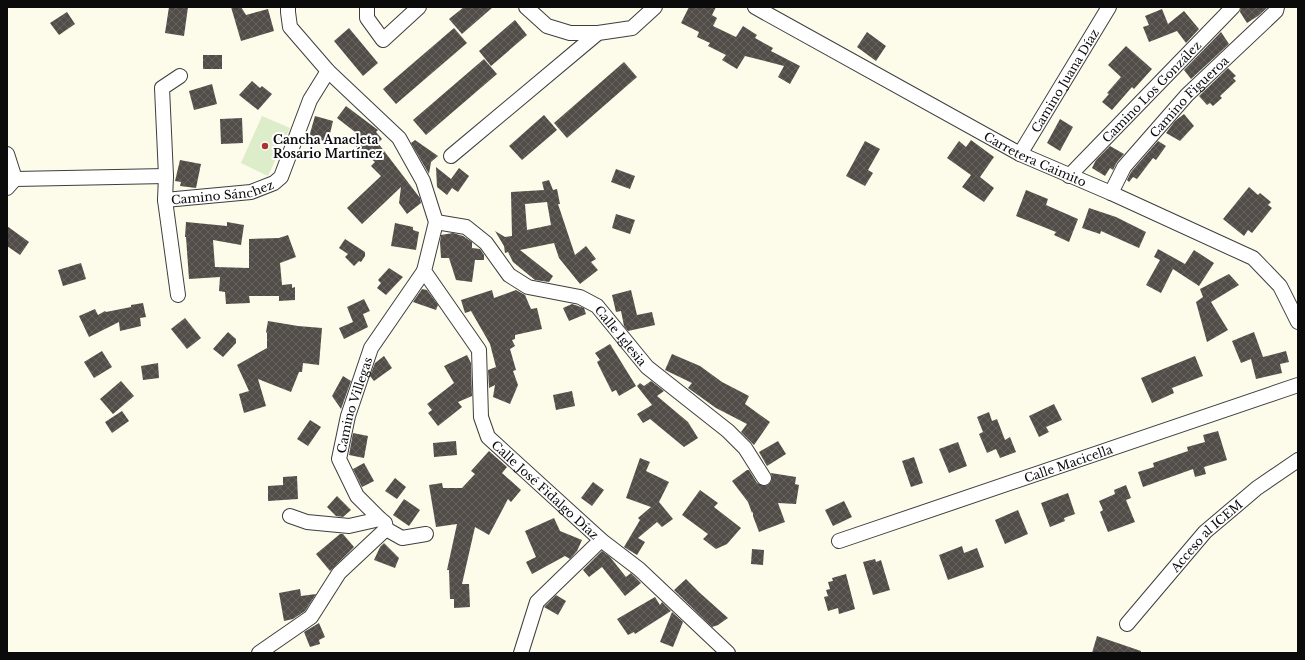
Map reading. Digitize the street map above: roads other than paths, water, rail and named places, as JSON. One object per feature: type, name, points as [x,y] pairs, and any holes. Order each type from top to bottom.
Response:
[{"type":"street","points":[[288,7],[290,26],[328,72],[399,138],[423,181],[436,222],[424,271]]},
{"type":"street","points":[[367,7],[367,18],[383,40],[419,7]]},
{"type":"street","points":[[526,7],[547,26],[570,33],[598,33],[632,28],[654,7]]},
{"type":"street","name":"Carretera Caimito","points":[[754,7],[776,12],[1020,154],[1253,258],[1280,286],[1298,322]]},
{"type":"street","name":"Camino Juana Díaz","points":[[1020,154],[1109,7]]},
{"type":"street","name":"Camino Los González","points":[[1069,176],[1233,7]]},
{"type":"street","name":"Camino Figueroa","points":[[1110,193],[1124,167],[1187,95],[1276,11],[1277,7]]},
{"type":"street","points":[[451,156],[598,33]]},
{"type":"street","name":"Camino Sánchez","points":[[165,200],[251,192],[274,183],[281,177],[310,100],[328,72]]},
{"type":"street","points":[[178,295],[165,200],[166,176],[162,88],[180,76]]},
{"type":"street","points":[[7,154],[11,183],[166,176]]},
{"type":"street","name":"Calle Iglesia","points":[[436,222],[466,227],[486,243],[509,275],[528,287],[580,298],[597,306],[647,367],[728,431],[745,448],[764,478]]},
{"type":"street","name":"Camino Villegas","points":[[424,271],[371,348],[348,416],[339,459],[357,496],[383,524],[402,538],[426,534]]},
{"type":"street","name":"Calle José Fidalgo Díaz","points":[[424,271],[479,350],[481,417],[488,437],[601,540],[638,569],[728,653]]},
{"type":"street","name":"Calle Macicella","points":[[839,541],[1298,385]]},
{"type":"street","name":"Acceso al ICEM","points":[[1127,624],[1205,532],[1257,488],[1298,460]]},
{"type":"street","points":[[290,516],[307,522],[349,526],[383,524]]},
{"type":"street","points":[[259,653],[311,617],[339,573],[383,524]]},
{"type":"street","points":[[521,653],[537,602],[601,540]]},
{"type":"place","name":"Cancha Anacleta Rosario Martínez","points":[[265,146]]}]
